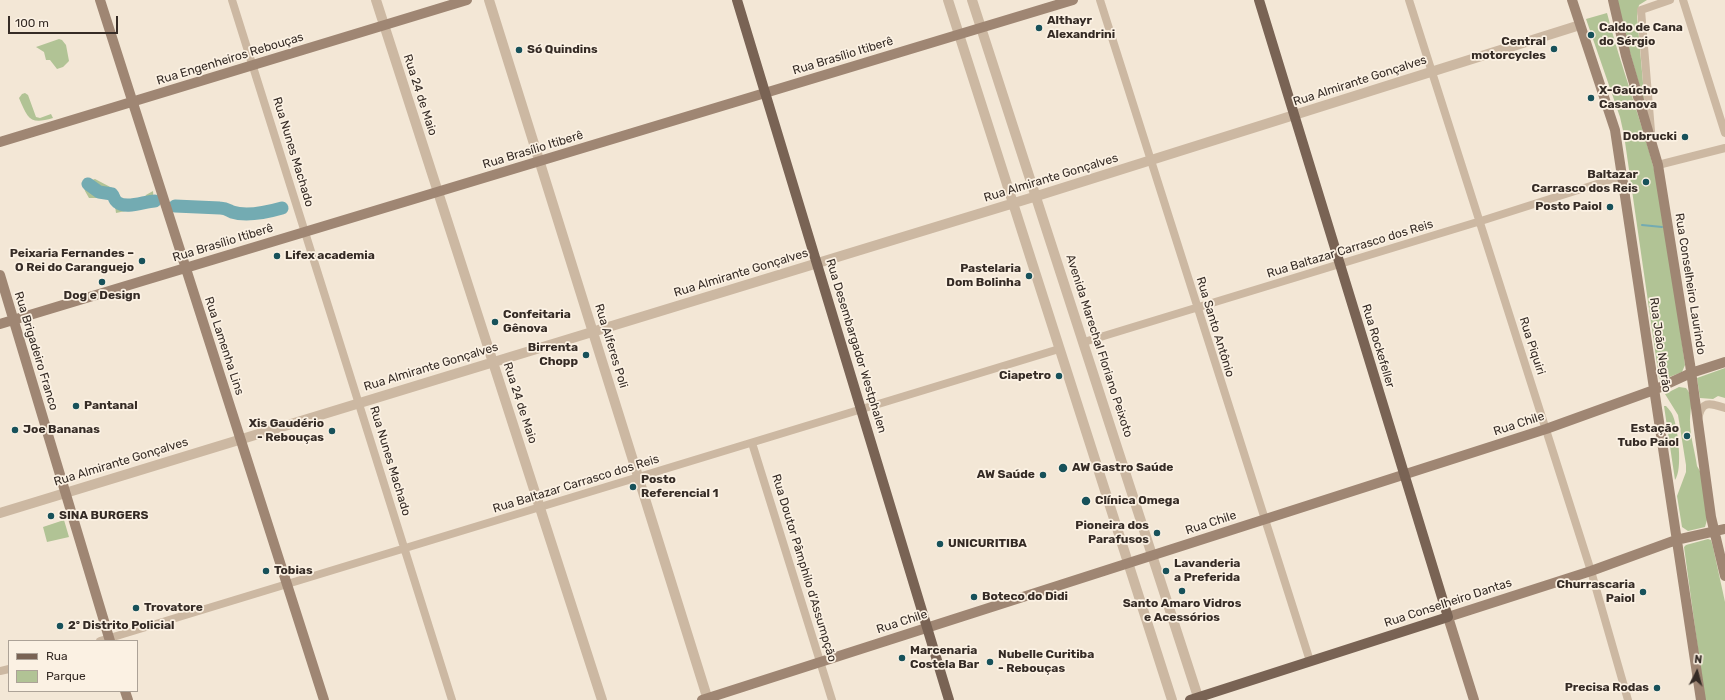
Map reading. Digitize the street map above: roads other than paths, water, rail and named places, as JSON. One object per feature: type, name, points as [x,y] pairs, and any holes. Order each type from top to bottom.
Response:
[{"type":"main road","name":"Rua Lamenha Lins","points":[[100,0],[324,700]]},
{"type":"main road","name":"Rua Engenheiros Rebouças","points":[[0,142],[467,0]]},
{"type":"main road","name":"Rua Desembargador Westphalen","points":[[737,0],[949,700]]},
{"type":"main road","name":"Rua Brasílio Itiberê","points":[[0,324],[1073,0]]},
{"type":"main road","name":"Rua Rockefeller","points":[[1259,0],[1474,700]]},
{"type":"main road","name":"Rua João Negrão","points":[[1572,0],[1611,115],[1622,176],[1701,700]]},
{"type":"main road","name":"Rua Conselheiro Laurindo","points":[[1613,0],[1626,56],[1658,165],[1691,373],[1697,424],[1720,530],[1725,576]]},
{"type":"main road","name":"Rua Brigadeiro Franco","points":[[0,275],[65,493],[106,640]]},
{"type":"main road","name":"Rua Chile","points":[[706,699],[1546,429],[1654,390],[1691,373],[1725,362]]},
{"type":"main road","name":"Rua Conselheiro Dantas","points":[[1195,699],[1591,570],[1676,540],[1720,530]]},
{"type":"street","name":"Rua Nunes Machado","points":[[232,0],[452,700]]},
{"type":"street","name":"Rua 24 de Maio","points":[[376,0],[602,700]]},
{"type":"street","name":"Rua Alferes Poli","points":[[489,0],[639,477],[706,699]]},
{"type":"street","points":[[948,0],[1012,204],[1172,700]]},
{"type":"street","name":"Avenida Marechal Floriano Peixoto","points":[[972,0],[1153,555],[1195,699]]},
{"type":"street","name":"Rua Santo Antônio","points":[[1100,0],[1196,308],[1310,661]]},
{"type":"street","name":"Rua Piquiri","points":[[1409,0],[1591,570],[1628,700]]},
{"type":"street","points":[[1652,142],[1641,10],[1670,0]]},
{"type":"street","points":[[1683,0],[1725,132]]},
{"type":"street","name":"Rua Almirante Gonçalves","points":[[0,513],[1012,204],[1580,25]]},
{"type":"street","points":[[1658,165],[1725,148]]},
{"type":"street","name":"Rua Baltazar Carrasco dos Reis","points":[[1084,342],[1480,222],[1622,176]]},
{"type":"street","name":"Rua Baltazar Carrasco dos Reis","points":[[106,640],[1059,350]]},
{"type":"street","points":[[1697,424],[1700,410],[1705,404],[1710,403],[1725,408]]},
{"type":"street","name":"Rua Doutor Pâmphilo d'Assumpção","points":[[752,443],[832,700]]},
{"type":"waterway","points":[[88,184],[99,192],[112,194],[116,201],[121,204],[130,205],[155,201]]},
{"type":"waterway","points":[[175,206],[222,208],[232,212],[244,214],[282,208]]},
{"type":"waterway","points":[[1642,225],[1662,227]]},
{"type":"place","name":"Althayr Alexandrini","points":[[1039,28]]},
{"type":"place","name":"Caldo de Cana do Sérgio","points":[[1591,35]]},
{"type":"place","name":"Central motorcycles","points":[[1554,49]]},
{"type":"place","name":"Só Quindins","points":[[519,50]]},
{"type":"place","name":"X-Gaúcho Casanova","points":[[1591,98]]},
{"type":"place","name":"Dobrucki","points":[[1685,137]]},
{"type":"place","name":"Baltazar Carrasco dos Reis","points":[[1646,182]]},
{"type":"place","name":"Posto Paiol","points":[[1610,207]]},
{"type":"place","name":"Lifex academia","points":[[277,256]]},
{"type":"place","name":"Peixaria Fernandes – O Rei do Caranguejo","points":[[142,261]]},
{"type":"place","name":"Pastelaria Dom Bolinha","points":[[1029,276]]},
{"type":"place","name":"Dog e Design","points":[[102,282]]},
{"type":"place","name":"Confeitaria Gênova","points":[[495,322]]},
{"type":"place","name":"Birrenta Chopp","points":[[586,355]]},
{"type":"place","name":"Ciapetro","points":[[1059,376]]},
{"type":"place","name":"Pantanal","points":[[76,406]]},
{"type":"place","name":"Joe Bananas","points":[[15,430]]},
{"type":"place","name":"Xis Gaudério - Rebouças","points":[[332,431]]},
{"type":"place","name":"Estação Tubo Paiol","points":[[1687,436]]},
{"type":"place","name":"AW Gastro Saúde","points":[[1063,468]]},
{"type":"place","name":"AW Saúde","points":[[1043,475]]},
{"type":"place","name":"Posto Referencial 1","points":[[633,487]]},
{"type":"place","name":"Clínica Omega","points":[[1086,501]]},
{"type":"place","name":"SINA BURGERS","points":[[51,516]]},
{"type":"place","name":"Pioneira dos Parafusos","points":[[1157,533]]},
{"type":"place","name":"UNICURITIBA","points":[[940,544]]},
{"type":"place","name":"Tobias","points":[[266,571]]},
{"type":"place","name":"Lavanderia a Preferida","points":[[1166,571]]},
{"type":"place","name":"Santo Amaro Vidros e Acessórios","points":[[1182,591]]},
{"type":"place","name":"Churrascaria Paiol","points":[[1643,592]]},
{"type":"place","name":"Boteco do Didi","points":[[974,597]]},
{"type":"place","name":"Trovatore","points":[[136,608]]},
{"type":"place","name":"2º Distrito Policial","points":[[60,626]]},
{"type":"place","name":"Marcenaria Costela Bar","points":[[902,658]]},
{"type":"place","name":"Nubelle Curitiba - Rebouças","points":[[990,662]]},
{"type":"place","name":"Precisa Rodas","points":[[1657,688]]}]
